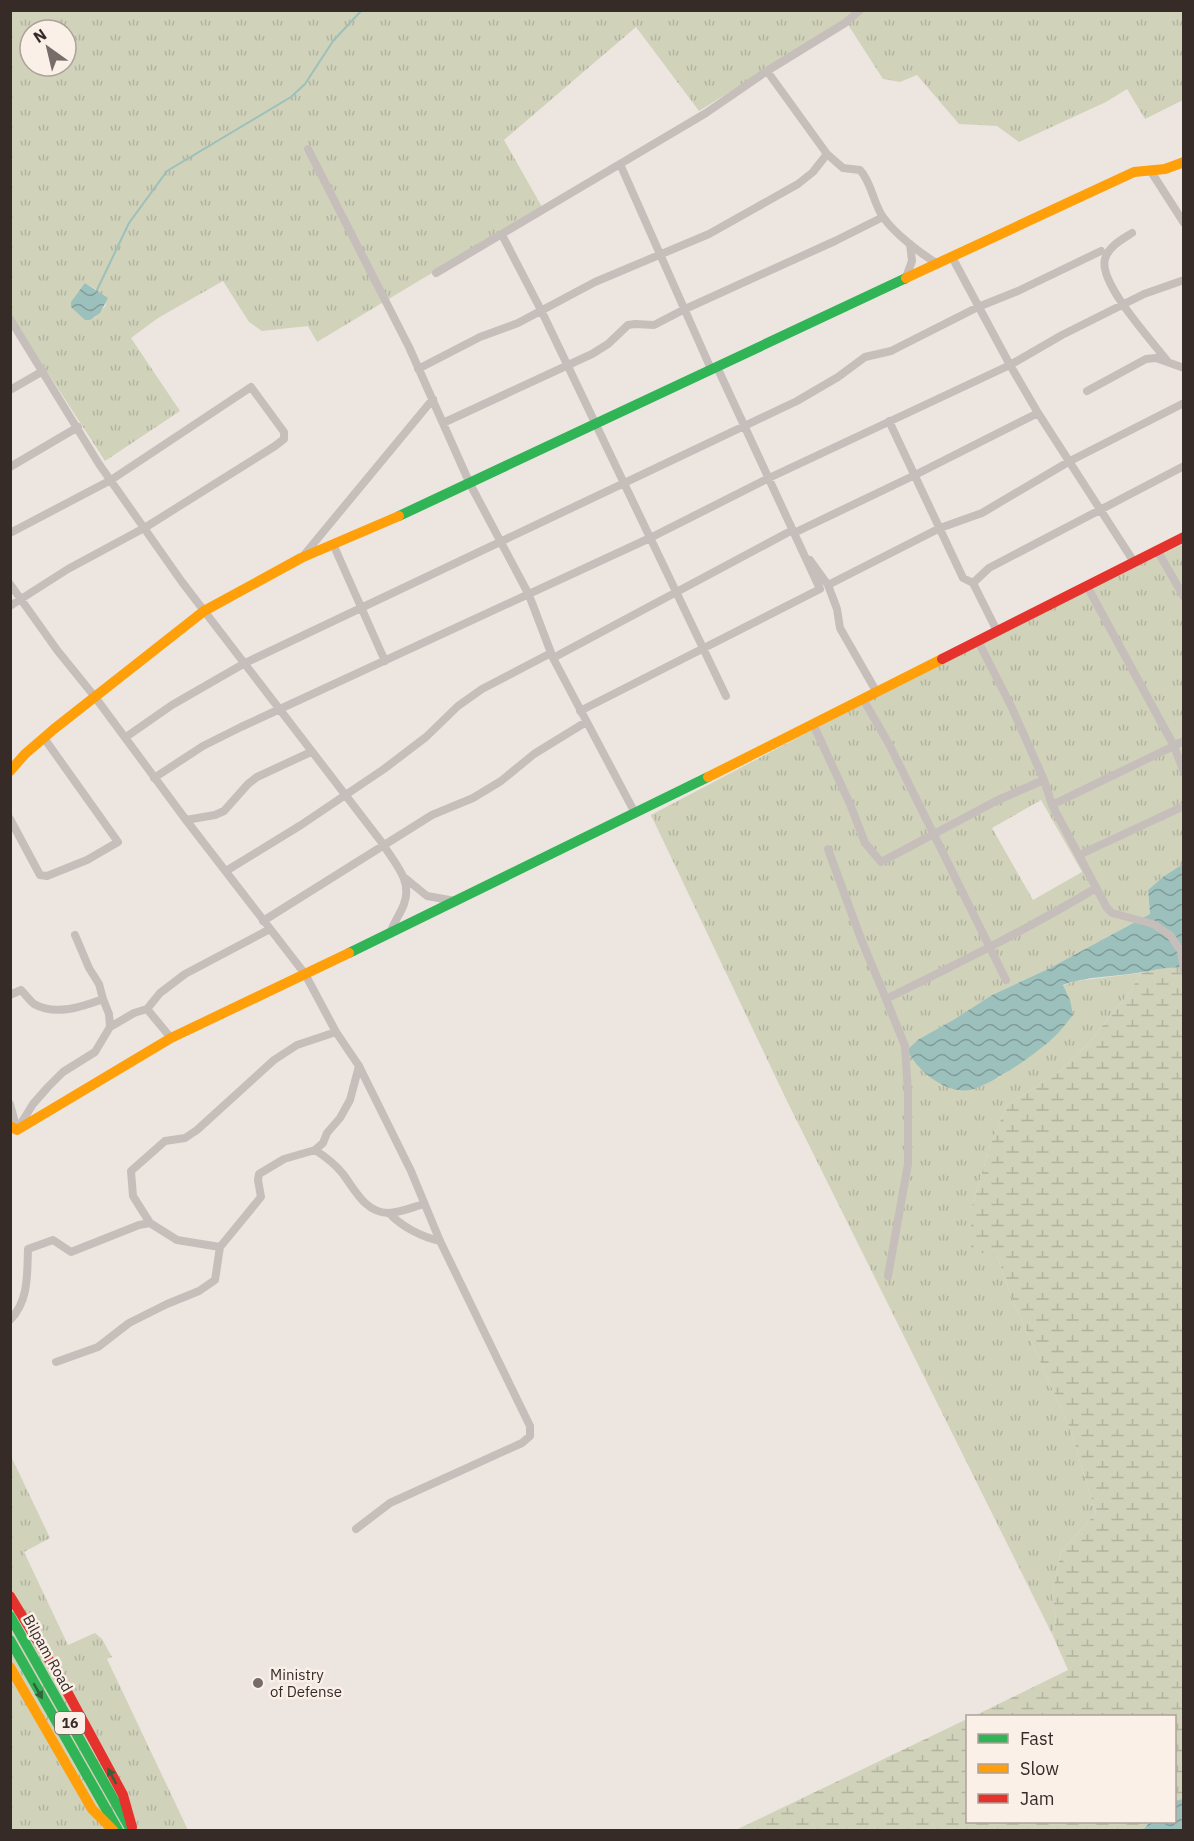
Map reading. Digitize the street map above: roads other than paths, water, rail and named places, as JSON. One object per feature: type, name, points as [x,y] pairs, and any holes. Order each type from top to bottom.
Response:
[{"type":"street","points":[[436,273],[706,113],[767,71],[845,23],[860,10]]},
{"type":"street","points":[[767,71],[827,154],[843,168],[860,170],[864,174],[883,217],[918,252],[938,264]]},
{"type":"street","points":[[308,149],[433,399],[470,484],[529,595],[552,656],[635,813]]},
{"type":"street","points":[[418,369],[480,337],[518,324],[595,282],[709,234],[798,184],[813,172],[827,154]]},
{"type":"street","points":[[10,771],[44,738],[204,611],[301,558],[470,484],[1134,172],[1169,170],[1184,162]]},
{"type":"street","points":[[580,711],[820,589],[744,424],[683,310],[620,164]]},
{"type":"street","points":[[1150,170],[1184,223]]},
{"type":"street","points":[[443,423],[592,354],[608,344],[628,325],[654,325],[883,217]]},
{"type":"street","points":[[1131,233],[1113,245],[1105,261],[1107,279],[1168,362]]},
{"type":"street","points":[[502,235],[541,310],[675,594],[726,696]]},
{"type":"street","points":[[905,280],[912,261],[910,244]]},
{"type":"street","points":[[126,737],[172,705],[245,663],[744,424],[797,401],[838,377],[865,357],[891,351],[978,307],[1018,291],[1101,251]]},
{"type":"street","points":[[952,258],[1038,413],[1134,562]]},
{"type":"street","points":[[154,778],[203,746],[650,538],[769,478],[1010,365],[1062,335],[1144,294],[1184,280]]},
{"type":"street","points":[[10,319],[111,480],[146,527],[182,582],[383,844],[404,877],[427,896],[456,902]]},
{"type":"street","points":[[1087,392],[1146,359],[1156,358],[1184,368]]},
{"type":"street","points":[[10,390],[43,371]]},
{"type":"street","points":[[10,533],[111,480],[251,387],[284,432],[284,439],[275,446],[146,527],[68,569],[10,606]]},
{"type":"street","points":[[301,558],[433,399]]},
{"type":"street","points":[[828,585],[940,528],[982,513],[1070,461],[1184,403]]},
{"type":"street","points":[[226,871],[346,796],[426,737],[458,706],[474,695],[791,533],[915,475],[1038,413]]},
{"type":"street","points":[[889,421],[963,578],[973,583],[997,631]]},
{"type":"street","points":[[10,467],[78,427]]},
{"type":"street","points":[[973,583],[989,568],[1184,466]]},
{"type":"street","points":[[769,478],[788,510],[791,533],[828,585],[837,609],[840,628],[876,691]]},
{"type":"street","points":[[14,1128],[171,1038],[456,902],[1184,537]]},
{"type":"street","points":[[333,544],[385,661]]},
{"type":"street","points":[[1157,550],[1184,597]]},
{"type":"street","points":[[10,584],[57,650],[126,737],[154,778],[304,974],[358,1066],[411,1171],[440,1241],[530,1426],[530,1436],[522,1443],[390,1503],[356,1529]]},
{"type":"street","points":[[1087,586],[1174,746],[1184,772]]},
{"type":"street","points":[[978,641],[1012,708],[1044,780],[1052,805],[1107,908],[1112,913],[1153,924],[1170,935],[1180,951],[1184,971]]},
{"type":"street","points":[[863,699],[889,744],[1006,980]]},
{"type":"street","points":[[263,921],[432,815],[473,798],[501,781],[534,754],[586,722]]},
{"type":"street","points":[[813,724],[850,804],[865,843],[881,862],[998,800],[1044,780]]},
{"type":"street","points":[[10,819],[40,875],[47,876],[87,860],[118,842],[44,738]]},
{"type":"street","points":[[1052,805],[1184,741]]},
{"type":"street","points":[[186,820],[215,815],[224,811],[257,777],[311,752]]},
{"type":"street","points":[[1079,855],[1184,806]]},
{"type":"street","points":[[828,849],[861,939],[905,1046],[908,1093],[908,1164],[888,1276]]},
{"type":"street","points":[[390,934],[405,902],[404,877]]},
{"type":"street","points":[[886,999],[1062,909],[1096,888]]},
{"type":"street","points":[[14,1128],[63,1072],[95,1052],[110,1027],[134,1013],[147,1009],[160,993],[185,974],[270,930]]},
{"type":"street","points":[[75,935],[89,968],[99,984],[110,1014],[110,1027]]},
{"type":"street","points":[[10,994],[21,990],[34,1004],[58,1011],[89,1005],[103,999]]},
{"type":"street","points":[[147,1009],[171,1038]]},
{"type":"street","points":[[220,1247],[177,1240],[150,1223],[133,1197],[131,1171],[165,1141],[185,1138],[197,1130],[274,1060],[297,1045],[336,1032]]},
{"type":"street","points":[[56,1362],[98,1347],[129,1323],[199,1291],[215,1280],[220,1247],[261,1197],[259,1174],[284,1159],[315,1150],[323,1143],[327,1133],[340,1118],[350,1100],[358,1066]]},
{"type":"street","points":[[10,1104],[14,1128]]},
{"type":"street","points":[[315,1150],[328,1158],[342,1173],[363,1202],[377,1210],[389,1213],[424,1204]]},
{"type":"street","points":[[389,1213],[395,1220],[426,1238],[440,1241]]},
{"type":"street","points":[[10,1320],[20,1311],[27,1285],[28,1249],[53,1240],[71,1252],[129,1228],[150,1223]]},
{"type":"street","points":[[10,1596],[57,1673],[123,1795],[132,1830]]},
{"type":"street","name":"Bilpam Road","points":[[10,1616],[132,1830]]},
{"type":"street","name":"16","points":[[10,1640],[118,1830]]},
{"type":"street","points":[[12,1672],[92,1809],[112,1830]]},
{"type":"water","points":[[85,283],[108,298],[100,313],[90,320],[85,320],[71,307],[71,302]]},
{"type":"water","points":[[1183,864],[1183,968],[1166,968],[1090,978],[1063,985],[1070,1000],[1073,1015],[1063,1027],[1025,1060],[1001,1076],[970,1090],[951,1088],[942,1084],[933,1079],[912,1058],[907,1050],[919,1039],[992,995],[1048,969],[1150,914],[1148,890]]},
{"type":"water","points":[[1183,1799],[1183,1830],[1143,1830],[1149,1823],[1176,1823],[1176,1801]]},
{"type":"waterway","points":[[97,290],[129,223],[167,171],[291,97],[305,84],[333,41],[362,10]]},
{"type":"place","name":"Ministry of Defense","points":[[258,1683]]}]
